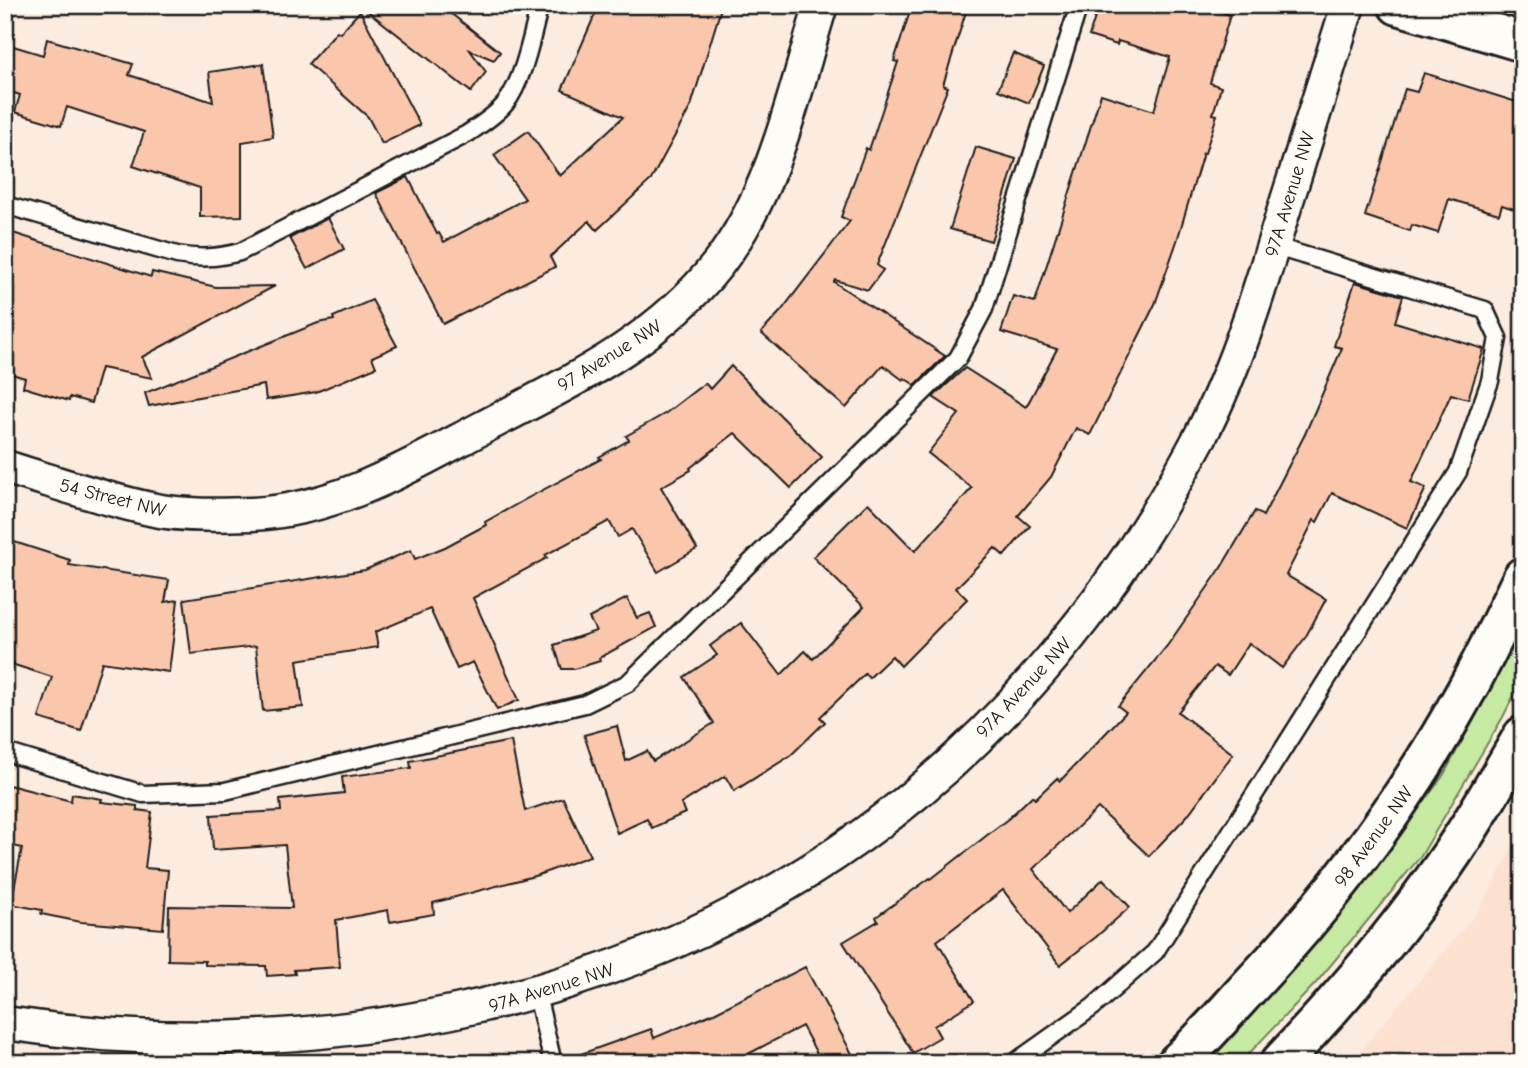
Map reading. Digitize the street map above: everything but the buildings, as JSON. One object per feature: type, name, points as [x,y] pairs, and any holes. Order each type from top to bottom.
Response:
[{"type":"main road","points":[[1398,5],[1523,42]]},
{"type":"main road","name":"98 Avenue NW","points":[[1177,1063],[1285,949],[1374,838],[1466,691],[1523,577]]},
{"type":"main road","points":[[1280,1063],[1333,1007],[1433,881],[1482,807],[1523,736]]},
{"type":"street","name":"97 Avenue NW","points":[[386,478],[582,375],[637,342],[680,308],[719,262],[751,211],[783,129],[821,5]]},
{"type":"street","name":"97A Avenue NW","points":[[5,1023],[45,1030],[169,1042],[232,1042],[360,1034],[447,1018],[537,995],[638,959],[800,876],[871,828],[977,739],[1068,640],[1117,574],[1165,498],[1202,432],[1254,308],[1348,5]]},
{"type":"street","name":"54 Street NW","points":[[5,467],[145,508],[202,514],[254,514],[303,508],[348,495],[386,478]]},
{"type":"lane","points":[[5,205],[177,255],[218,258],[240,252],[467,135],[487,120],[506,103],[518,80],[540,5]]},
{"type":"lane","points":[[5,752],[143,794],[225,791],[585,705],[628,683],[958,358],[984,309],[1079,5]]},
{"type":"lane","points":[[1014,1063],[1093,1006],[1155,952],[1458,472],[1490,381],[1498,338],[1485,310],[1273,246]]},
{"type":"lane","points":[[537,995],[553,1063]]},
{"type":"shaded area","points":[[1523,828],[1523,1063],[1350,1063],[1479,910]]},
{"type":"green space","points":[[1523,629],[1523,677],[1503,717],[1421,856],[1316,983],[1240,1063],[1198,1063],[1251,1013],[1334,922],[1443,776]]}]
